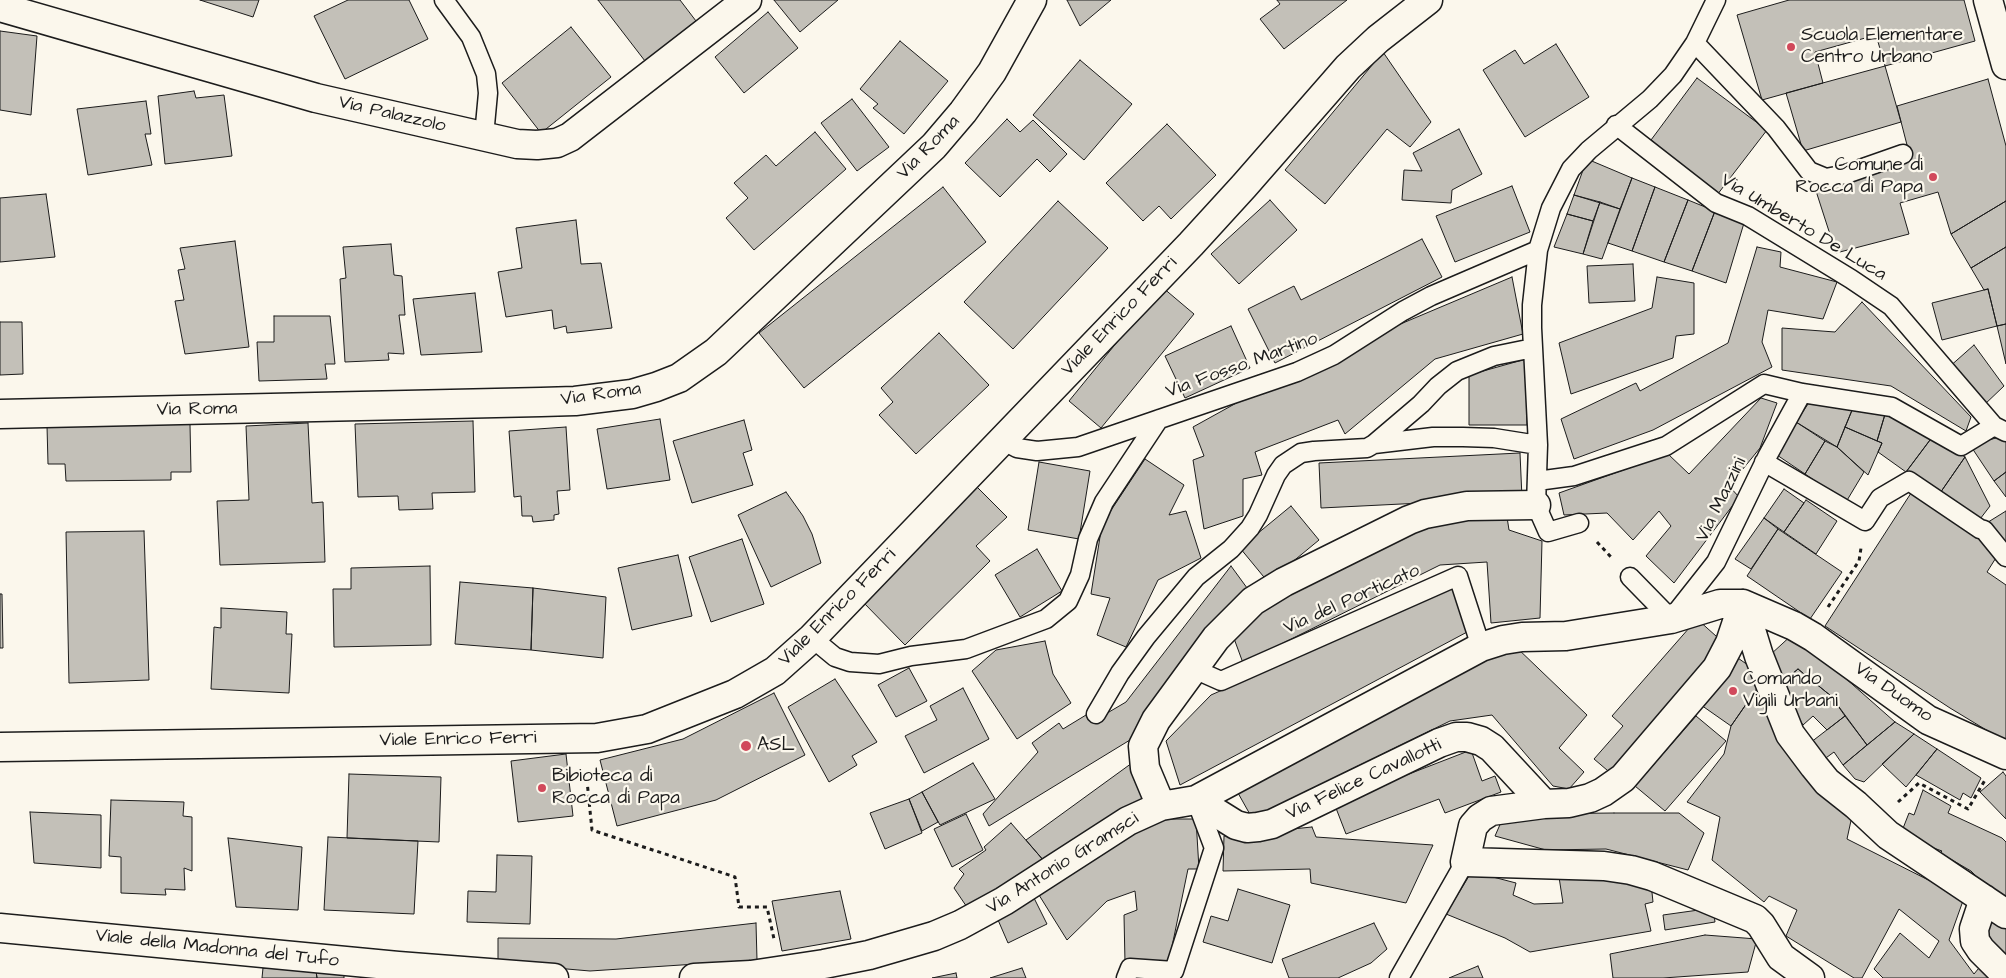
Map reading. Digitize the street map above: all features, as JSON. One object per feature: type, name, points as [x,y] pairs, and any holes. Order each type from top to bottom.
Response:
[{"type":"street","name":"Via Palazzolo","points":[[0,7],[316,98],[516,144],[537,145],[557,143],[570,137],[747,0]]},
{"type":"street","name":"Via Roma","points":[[0,414],[575,401],[632,394],[666,383],[690,371],[716,352],[934,146],[963,112],[992,72],[1032,0]]},
{"type":"street","name":"Viale Enrico Ferri","points":[[0,747],[597,738],[647,729],[711,705],[764,678],[812,638],[1002,440],[1244,186],[1348,67],[1378,38],[1428,0]]},
{"type":"street","points":[[1988,0],[2006,65]]},
{"type":"street","points":[[1162,806],[1145,768],[1143,746],[1156,720],[1216,638],[1253,601],[1284,582],[1409,520],[1454,507],[1537,493]]},
{"type":"street","name":"Via Duomo","points":[[1552,637],[1671,619],[1714,605],[1731,602],[1743,604],[1785,622],[1813,637],[1928,720],[1997,765]]},
{"type":"street","points":[[1743,604],[1730,643],[1717,668],[1632,770],[1613,786],[1590,798],[1569,803],[1503,808],[1490,811],[1473,826],[1465,862],[1604,866],[1631,870],[1652,876],[1755,919],[1781,956],[1810,978]]},
{"type":"street","points":[[1743,604],[1759,656],[1790,734],[1827,782],[1904,846],[2006,914]]},
{"type":"street","name":"Via Antonio Gramsci","points":[[694,978],[781,972],[869,955],[934,936],[960,925],[1004,901],[1128,821],[1162,806],[1196,800],[1481,647],[1510,638],[1552,637]]},
{"type":"street","name":"Via Felice Cavallotti","points":[[1196,800],[1236,825],[1248,828],[1272,824],[1439,743],[1456,737],[1467,737],[1481,741],[1492,748],[1544,804]]},
{"type":"street","points":[[1984,899],[1974,929],[1975,941],[1985,955],[2006,975]]},
{"type":"street","name":"Viale della Madonna del Tufo","points":[[0,928],[388,965],[554,978]]},
{"type":"lane","points":[[444,0],[471,37],[486,74],[488,93],[484,136]]},
{"type":"lane","points":[[1579,523],[1548,532],[1537,493],[1538,445],[1532,304],[1538,250],[1551,208],[1572,169],[1616,125],[1661,88],[1695,43],[1716,0]]},
{"type":"lane","points":[[1695,43],[1776,128],[1809,171],[1826,178],[1846,174],[1903,154]]},
{"type":"lane","name":"Via Umberto De Luca","points":[[1616,125],[1716,203],[1748,216],[1851,279],[1891,306],[2000,429]]},
{"type":"lane","name":"Via Fosso Martino","points":[[1002,440],[1017,448],[1036,451],[1078,447],[1315,364],[1352,345],[1419,302],[1538,250]]},
{"type":"lane","points":[[1366,447],[1421,404],[1438,386],[1457,371],[1494,356],[1533,348]]},
{"type":"lane","points":[[1537,493],[1574,476],[1666,446],[1764,384],[1802,393],[1892,407],[1961,446],[2000,429]]},
{"type":"lane","name":"Via Mazzini","points":[[1671,619],[1716,562],[1764,462],[1802,393]]},
{"type":"lane","points":[[812,638],[835,657],[850,662],[879,664],[911,656],[966,649],[1046,620],[1068,601],[1080,575],[1088,539],[1100,510],[1116,482],[1158,419]]},
{"type":"lane","points":[[1096,714],[1120,674],[1146,637],[1196,577],[1231,549],[1250,528],[1276,475],[1283,465],[1300,453],[1314,450],[1366,447],[1434,437],[1494,438],[1538,445]]},
{"type":"lane","points":[[1764,462],[1865,521],[1880,498],[1910,481],[1984,530],[2006,557]]},
{"type":"lane","name":"Via del Porticato","points":[[1194,669],[1221,681],[1458,576],[1481,647]]},
{"type":"lane","points":[[1630,577],[1671,619]]},
{"type":"lane","points":[[1126,978],[1130,968],[1174,971],[1214,848],[1196,800]]},
{"type":"lane","points":[[1399,978],[1465,862]]},
{"type":"path","points":[[1826,611],[1858,561],[1865,521]]},
{"type":"path","points":[[1579,523],[1630,577]]},
{"type":"path","points":[[582,738],[592,830],[735,877],[739,907],[767,906],[781,972]]},
{"type":"path","points":[[1874,822],[1919,783],[1968,808],[1997,765]]},
{"type":"building","points":[[200,0],[259,0],[253,17]]},
{"type":"building","points":[[348,0],[409,0],[428,39],[345,79],[314,16]]},
{"type":"building","points":[[598,0],[680,0],[696,21],[645,61]]},
{"type":"building","points":[[774,0],[838,0],[800,32]]},
{"type":"building","points":[[1067,0],[1111,0],[1080,26]]},
{"type":"building","points":[[1277,0],[1347,0],[1284,49],[1260,19],[1280,4]]},
{"type":"building","name":"Scuola Elementare Centro Urbano","points":[[1789,0],[1964,0],[1975,41],[1885,66],[1876,35],[1815,52],[1823,83],[1762,100],[1737,15]]},
{"type":"building","points":[[768,12],[798,48],[744,93],[715,57]]},
{"type":"building","points":[[571,27],[611,77],[541,133],[502,83]]},
{"type":"building","points":[[0,31],[37,36],[31,115],[0,110]]},
{"type":"building","points":[[900,41],[948,81],[904,134],[873,108],[878,104],[860,89]]},
{"type":"building","points":[[1556,44],[1589,97],[1525,137],[1483,70],[1515,50],[1524,64]]},
{"type":"building","points":[[1383,52],[1431,122],[1410,147],[1387,129],[1325,204],[1285,170]]},
{"type":"building","points":[[1080,60],[1132,104],[1084,160],[1033,115]]},
{"type":"building","points":[[1885,66],[1901,122],[1803,151],[1786,93]]},
{"type":"building","points":[[1697,78],[1767,130],[1717,195],[1651,140]]},
{"type":"building","name":"Comune di Rocca di Papa","points":[[1988,79],[2006,146],[2006,201],[1951,234],[1938,192],[1900,203],[1909,234],[1836,253],[1816,191],[1905,162],[1900,147],[1907,145],[1897,106]]},
{"type":"building","points":[[194,91],[196,98],[224,95],[232,156],[165,164],[158,96]]},
{"type":"building","points":[[852,99],[889,147],[857,171],[821,123]]},
{"type":"building","points":[[146,101],[151,134],[145,134],[152,165],[88,175],[77,109]]},
{"type":"building","points":[[1007,119],[1020,132],[1033,120],[1067,154],[1050,172],[1037,159],[1000,197],[965,163]]},
{"type":"building","points":[[1167,124],[1216,175],[1171,219],[1159,206],[1143,221],[1106,183]]},
{"type":"building","points":[[1459,129],[1482,174],[1452,190],[1451,203],[1402,200],[1404,170],[1422,171],[1413,153]]},
{"type":"building","points":[[815,132],[846,169],[754,250],[726,218],[748,198],[734,183],[766,155],[776,166]]},
{"type":"building","points":[[1587,159],[1632,178],[1620,209],[1574,195]]},
{"type":"building","points":[[1632,178],[1655,187],[1632,251],[1608,243]]},
{"type":"building","points":[[1512,186],[1530,232],[1455,262],[1436,216]]},
{"type":"building","points":[[943,187],[986,242],[804,388],[759,333]]},
{"type":"building","points":[[1655,187],[1688,200],[1664,262],[1632,251]]},
{"type":"building","points":[[46,194],[55,257],[0,262],[0,198]]},
{"type":"building","points":[[1574,195],[1600,202],[1593,221],[1567,214]]},
{"type":"building","points":[[1270,200],[1297,230],[1239,284],[1211,254]]},
{"type":"building","points":[[1688,200],[1715,211],[1692,271],[1664,262]]},
{"type":"building","points":[[1058,201],[1108,248],[1013,349],[964,302]]},
{"type":"building","points":[[2006,201],[2006,247],[1971,268],[1951,234]]},
{"type":"building","points":[[1600,202],[1620,209],[1602,259],[1583,254]]},
{"type":"building","points":[[1715,211],[1744,223],[1726,283],[1692,271]]},
{"type":"building","points":[[1567,214],[1593,221],[1583,254],[1554,247]]},
{"type":"building","points":[[576,220],[581,264],[601,263],[612,328],[567,333],[566,326],[554,329],[552,310],[506,317],[498,272],[522,268],[516,228]]},
{"type":"building","points":[[1422,239],[1442,277],[1275,363],[1248,309],[1294,286],[1301,300]]},
{"type":"building","points":[[235,241],[249,347],[185,354],[175,301],[184,300],[178,270],[185,269],[180,248]]},
{"type":"building","points":[[391,244],[394,275],[402,276],[405,315],[399,315],[404,354],[388,353],[389,360],[345,362],[340,279],[346,278],[343,247]]},
{"type":"building","points":[[1757,247],[1781,252],[1780,267],[1837,282],[1823,319],[1768,310],[1762,342],[1772,367],[1653,430],[1574,459],[1561,419],[1636,383],[1640,391],[1728,343]]},
{"type":"building","points":[[2006,247],[2006,324],[1997,326],[1988,289],[1984,290],[1971,268]]},
{"type":"building","points":[[1633,264],[1635,301],[1589,303],[1587,266]]},
{"type":"building","points":[[1512,277],[1523,334],[1435,359],[1345,434],[1338,420],[1255,452],[1262,475],[1243,479],[1243,516],[1204,529],[1193,460],[1204,456],[1193,427],[1240,401],[1310,376],[1391,328]]},
{"type":"building","points":[[1657,277],[1694,283],[1694,334],[1676,336],[1673,358],[1571,394],[1559,343],[1652,308]]},
{"type":"building","points":[[1162,287],[1194,314],[1101,428],[1069,401]]},
{"type":"building","points":[[1988,289],[1997,326],[1942,340],[1932,303]]},
{"type":"building","points":[[475,293],[482,352],[421,355],[413,299]]},
{"type":"building","points":[[1862,302],[1971,417],[1966,431],[1891,386],[1782,370],[1782,328],[1835,332]]},
{"type":"building","points":[[274,316],[330,316],[335,364],[325,364],[327,379],[259,381],[257,342],[274,342]]},
{"type":"building","points":[[0,322],[22,322],[23,374],[0,375]]},
{"type":"building","points":[[2006,324],[2006,364],[1997,326]]},
{"type":"building","points":[[1231,326],[1250,368],[1185,398],[1165,356]]},
{"type":"building","points":[[939,333],[989,385],[916,454],[879,415],[893,402],[881,388]]},
{"type":"building","points":[[1974,345],[2004,386],[1983,406],[1948,368]]},
{"type":"building","points":[[1526,359],[1527,425],[1469,425],[1469,375]]},
{"type":"building","points":[[1761,398],[1777,403],[1760,448],[1729,486],[1739,497],[1674,583],[1646,556],[1671,526],[1659,511],[1633,540],[1607,513],[1564,515],[1559,493],[1668,454],[1689,474]]},
{"type":"building","points":[[1810,401],[1855,403],[1837,447],[1796,422]]},
{"type":"building","points":[[1855,403],[1886,411],[1877,441],[1845,427]]},
{"type":"building","points":[[1886,411],[1933,436],[1906,472],[1878,452],[1882,443],[1877,441]]},
{"type":"building","points":[[660,419],[670,480],[607,489],[597,429]]},
{"type":"building","points":[[744,420],[752,450],[743,453],[753,485],[692,503],[673,441]]},
{"type":"building","points":[[473,421],[475,492],[432,493],[433,509],[399,510],[398,496],[358,497],[355,424]]},
{"type":"building","points":[[1796,422],[1825,441],[1805,474],[1774,453]]},
{"type":"building","points":[[308,423],[312,503],[323,502],[325,562],[220,565],[217,501],[249,500],[246,426]]},
{"type":"building","points":[[190,424],[191,472],[171,472],[171,480],[66,481],[65,464],[48,464],[47,426]]},
{"type":"building","points":[[566,427],[570,490],[557,491],[559,514],[554,515],[554,520],[533,522],[532,516],[522,516],[521,496],[514,497],[509,431]]},
{"type":"building","points":[[1845,427],[1882,443],[1868,475],[1837,447]]},
{"type":"building","points":[[1933,436],[1965,457],[1938,496],[1906,472]]},
{"type":"building","points":[[1996,438],[2006,441],[2006,472],[1994,481],[1970,445]]},
{"type":"building","points":[[1825,441],[1837,447],[1864,472],[1846,502],[1805,474]]},
{"type":"building","points":[[1520,453],[1522,498],[1321,508],[1319,463]]},
{"type":"building","points":[[1965,457],[1990,506],[1977,523],[1938,496]]},
{"type":"building","points":[[1145,459],[1184,485],[1169,515],[1186,511],[1201,558],[1158,580],[1126,647],[1097,635],[1110,598],[1091,594],[1102,524]]},
{"type":"building","points":[[1039,462],[1090,471],[1079,539],[1028,530]]},
{"type":"building","points":[[2006,472],[2006,497],[1994,481]]},
{"type":"building","points":[[977,487],[1007,517],[976,546],[990,561],[905,645],[862,601]]},
{"type":"building","points":[[1784,489],[1804,503],[1784,532],[1764,518]]},
{"type":"building","points":[[1913,490],[1983,536],[1980,540],[1999,553],[1987,572],[2006,585],[2006,742],[1950,708],[1825,626]]},
{"type":"building","points":[[786,492],[803,516],[812,534],[821,563],[771,587],[738,515]]},
{"type":"building","points":[[1806,500],[1837,521],[1816,554],[1784,532]]},
{"type":"building","points":[[1291,506],[1319,540],[1268,582],[1240,548]]},
{"type":"building","points":[[2006,511],[2006,551],[1985,524]]},
{"type":"building","points":[[1507,517],[1509,530],[1542,541],[1540,618],[1491,623],[1487,562],[1440,565],[1243,663],[1232,633],[1264,604],[1443,520]]},
{"type":"building","points":[[1764,518],[1778,529],[1751,569],[1735,559]]},
{"type":"building","points":[[1778,529],[1842,572],[1810,619],[1747,576]]},
{"type":"building","points":[[144,531],[149,680],[69,683],[66,532]]},
{"type":"building","points":[[742,539],[764,604],[711,622],[689,557]]},
{"type":"building","points":[[1037,549],[1062,591],[1020,617],[995,575]]},
{"type":"building","points":[[678,555],[692,616],[632,630],[618,568]]},
{"type":"building","points":[[430,566],[431,645],[334,647],[333,589],[351,589],[351,568]]},
{"type":"building","points":[[1231,566],[1250,592],[1148,729],[989,826],[983,814],[1038,752],[1032,743],[1059,723],[1063,729],[1086,715],[1092,722],[1126,702]]},
{"type":"building","points":[[460,582],[533,588],[531,650],[455,644]]},
{"type":"building","points":[[533,588],[606,597],[603,658],[531,650]]},
{"type":"building","points":[[1453,588],[1469,631],[1180,785],[1166,741],[1211,695]]},
{"type":"building","points":[[0,594],[2,594],[3,648],[0,648]]},
{"type":"building","points":[[221,608],[287,612],[286,634],[292,634],[289,693],[211,689],[214,627],[221,628]]},
{"type":"building","points":[[1697,619],[1726,645],[1614,776],[1594,759],[1623,726],[1612,716]]},
{"type":"building","points":[[1794,633],[1895,722],[1867,745],[1831,696],[1798,669],[1780,684],[1770,655]]},
{"type":"building","points":[[1045,641],[1053,674],[1071,703],[1017,739],[972,671],[996,650]]},
{"type":"building","points":[[1515,646],[1587,715],[1559,748],[1584,772],[1569,789],[1553,786],[1492,715],[1450,721],[1252,818],[1238,793],[1495,651]]},
{"type":"building","name":"Comando Vigili Urbani","points":[[1735,656],[1765,677],[1731,726],[1701,705]]},
{"type":"building","points":[[909,668],[927,701],[896,717],[878,685]]},
{"type":"building","points":[[1798,669],[1831,696],[1845,716],[1827,730],[1813,716],[1803,725],[1777,687]]},
{"type":"building","points":[[1765,677],[1852,816],[1847,839],[1964,898],[1949,940],[1974,974],[1983,963],[1998,978],[1883,978],[1874,969],[1900,933],[1929,958],[1939,941],[1899,909],[1862,978],[1854,978],[1786,936],[1797,910],[1769,896],[1764,902],[1712,860],[1720,817],[1687,802],[1724,754],[1731,726]]},
{"type":"building","points":[[835,679],[877,742],[852,756],[857,765],[829,782],[788,707]]},
{"type":"building","points":[[963,688],[989,739],[924,773],[905,736],[937,720],[930,706]]},
{"type":"building","points":[[774,693],[805,755],[716,800],[617,826],[600,760],[683,739]]},
{"type":"building","points":[[1696,716],[1726,741],[1665,811],[1635,786]]},
{"type":"building","points":[[1845,716],[1867,745],[1843,765],[1834,752],[1819,763],[1806,746]]},
{"type":"building","points":[[1895,722],[1914,734],[1864,782],[1855,779],[1843,765]]},
{"type":"building","points":[[1914,734],[1937,749],[1906,787],[1882,764]]},
{"type":"building","points":[[1937,749],[1981,778],[1971,798],[1963,793],[1960,800],[1916,775]]},
{"type":"building","points":[[1471,750],[1482,781],[1495,776],[1501,792],[1445,813],[1439,799],[1346,834],[1334,803]]},
{"type":"building","name":"Bibioteca di Rocca di Papa","points":[[566,754],[573,816],[518,822],[511,761]]},
{"type":"building","points":[[973,763],[995,799],[940,825],[922,792]]},
{"type":"building","points":[[1132,763],[1149,800],[1044,861],[1026,840]]},
{"type":"building","points":[[2003,772],[2006,776],[2006,819],[1980,792]]},
{"type":"building","points":[[349,774],[441,777],[439,842],[347,838]]},
{"type":"building","points":[[1923,790],[1951,806],[1948,813],[2002,838],[2006,842],[2006,906],[1971,871],[1940,853],[1942,851],[1900,836],[1909,813],[1914,815]]},
{"type":"building","points":[[922,792],[938,822],[922,831],[909,799]]},
{"type":"building","points":[[909,799],[922,833],[885,849],[870,813]]},
{"type":"building","points":[[111,800],[184,802],[183,816],[192,817],[192,871],[184,868],[185,890],[165,889],[166,895],[121,893],[121,857],[109,856]]},
{"type":"building","points":[[30,812],[101,815],[101,868],[34,863]]},
{"type":"building","points":[[1679,813],[1704,833],[1688,870],[1606,849],[1546,850],[1495,836],[1502,820],[1520,814]]},
{"type":"building","points":[[966,814],[983,850],[952,867],[934,829]]},
{"type":"building","points":[[1146,819],[1196,819],[1199,869],[1188,869],[1169,961],[1125,963],[1124,915],[1137,910],[1135,891],[1107,901],[1067,940],[1039,895]]},
{"type":"building","points":[[1011,823],[1044,861],[973,916],[954,888],[964,874],[959,869],[986,850],[984,847]]},
{"type":"building","points":[[1312,827],[1316,837],[1433,845],[1406,903],[1311,883],[1310,869],[1223,871],[1224,836]]},
{"type":"building","points":[[328,837],[418,841],[414,914],[324,910]]},
{"type":"building","points":[[228,838],[302,847],[298,910],[236,907]]},
{"type":"building","points":[[497,855],[532,856],[530,924],[467,922],[468,891],[496,892]]},
{"type":"building","points":[[1469,876],[1493,877],[1516,883],[1513,895],[1534,904],[1563,903],[1559,877],[1651,883],[1653,902],[1645,904],[1651,931],[1530,952],[1505,938],[1446,914]]},
{"type":"building","points":[[1238,889],[1290,905],[1272,963],[1203,942],[1211,916],[1228,921]]},
{"type":"building","points":[[840,891],[851,939],[782,951],[772,901]]},
{"type":"building","points":[[1032,894],[1047,924],[1008,943],[995,913]]},
{"type":"building","points":[[1713,908],[1715,922],[1665,930],[1663,915]]},
{"type":"building","points":[[1992,917],[2006,927],[2006,954],[1983,934]]},
{"type":"building","points":[[756,923],[757,960],[590,971],[498,963],[498,938],[616,939]]},
{"type":"building","points":[[1374,923],[1387,949],[1371,963],[1338,978],[1289,978],[1282,959]]},
{"type":"building","points":[[1705,935],[1757,939],[1748,972],[1663,978],[1613,978],[1610,954]]},
{"type":"building","points":[[1478,966],[1483,978],[1449,978]]},
{"type":"building","points":[[263,968],[316,971],[317,978],[262,978]]},
{"type":"building","points":[[1022,968],[1026,978],[990,978]]},
{"type":"building","points":[[316,971],[344,973],[344,978],[317,978]]},
{"type":"building","points":[[956,973],[957,978],[932,978]]},
{"type":"place","name":"Scuola Elementare Centro Urbano","points":[[1791,47]]},
{"type":"place","name":"Comune di Rocca di Papa","points":[[1933,177]]},
{"type":"place","name":"Comando Vigili Urbani","points":[[1733,691]]},
{"type":"place","name":"ASL","points":[[746,746]]},
{"type":"place","name":"Bibioteca di Rocca di Papa","points":[[542,788]]}]
